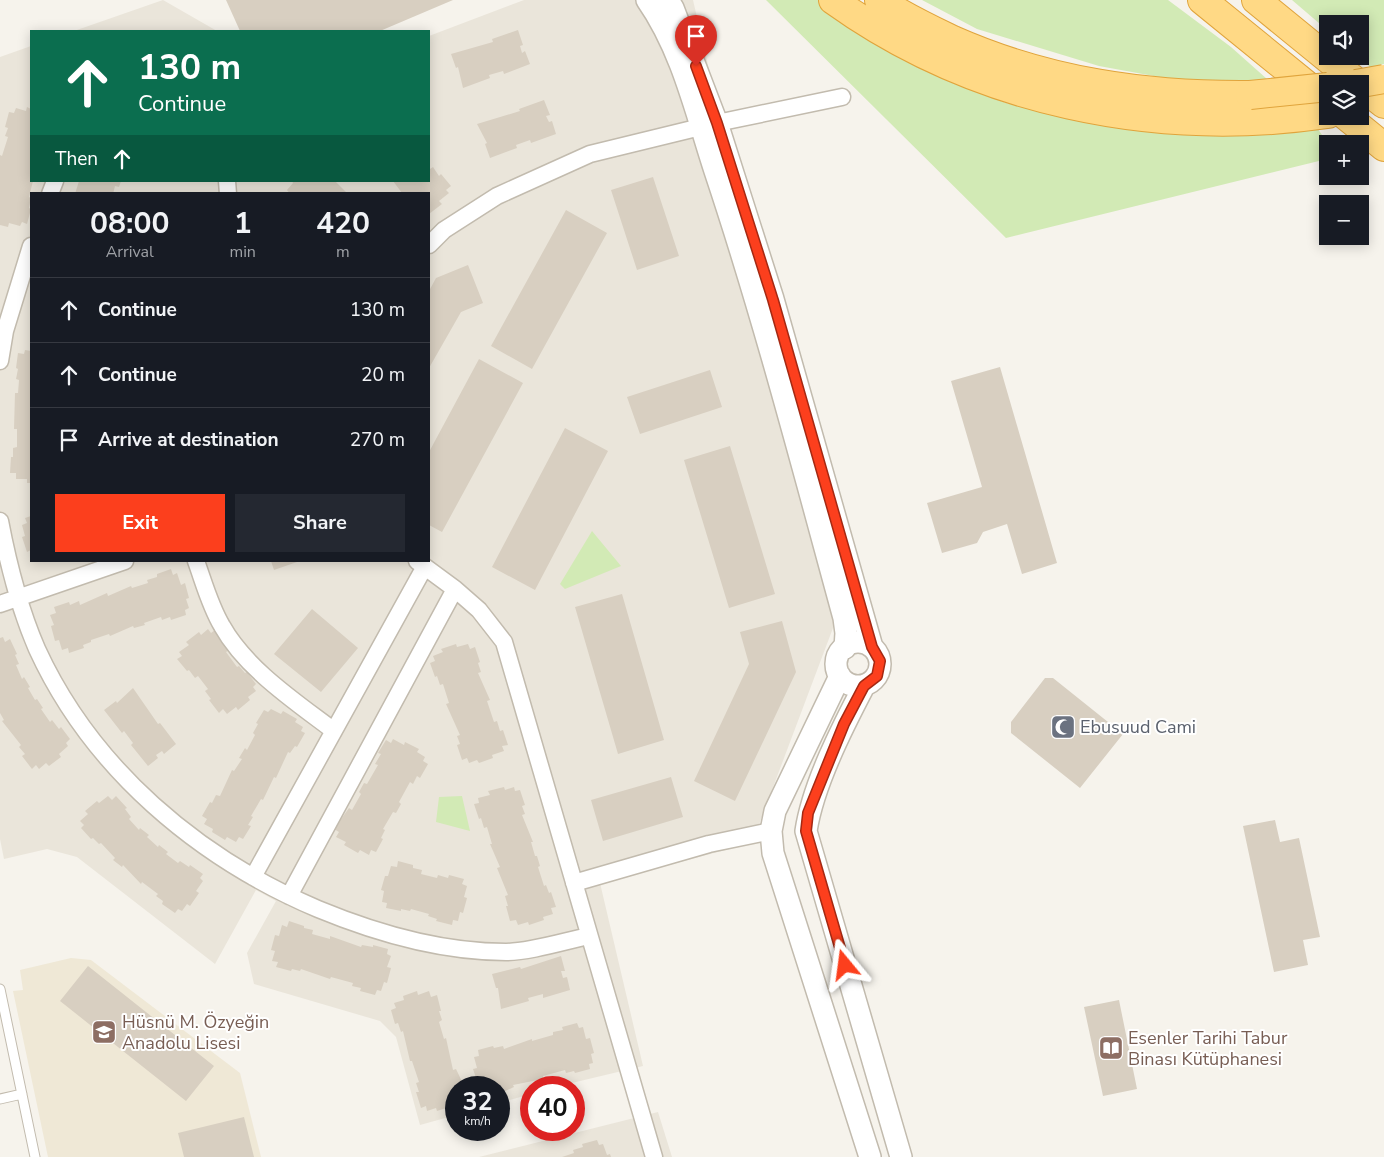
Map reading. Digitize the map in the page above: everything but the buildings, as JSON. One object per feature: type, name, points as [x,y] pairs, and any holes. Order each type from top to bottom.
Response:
[{"type":"highway","points":[[833,0],[880,32],[937,62],[1027,95],[1092,111],[1146,118],[1241,120],[1319,115]]},
{"type":"highway","points":[[879,0],[933,31],[966,46],[1064,78],[1122,88],[1182,94],[1250,95],[1319,88]]},
{"type":"highway","points":[[1202,0],[1319,95]]},
{"type":"highway","points":[[1256,0],[1347,75]]},
{"type":"highway","points":[[1369,82],[1384,79]]},
{"type":"highway","points":[[1369,93],[1384,105]]},
{"type":"highway","points":[[1369,108],[1384,105]]},
{"type":"highway","points":[[1357,125],[1384,147]]},
{"type":"street","points":[[647,0],[661,20],[709,125],[773,300],[872,647],[877,653],[880,669],[877,676],[864,686],[844,724],[808,813],[806,831],[900,1157]]},
{"type":"street","points":[[668,0],[673,8],[709,125],[746,266],[844,618],[845,648]]},
{"type":"street","points":[[430,244],[444,230],[497,196],[578,159],[709,125],[842,97]]},
{"type":"street","points":[[0,361],[5,331],[30,249]]},
{"type":"street","points":[[0,521],[20,597],[37,648],[58,686],[94,742],[125,779],[176,825],[222,860],[289,896],[354,924],[437,946],[507,952],[589,936]]},
{"type":"street","points":[[0,604],[122,562]]},
{"type":"street","points":[[196,562],[212,606],[231,640],[274,686],[334,731]]},
{"type":"street","points":[[254,877],[334,731],[420,565],[455,589],[479,610],[504,642],[654,1157]]},
{"type":"street","points":[[289,896],[455,589]]},
{"type":"street","points":[[864,686],[855,686],[847,683],[840,676],[837,668],[837,659],[845,648],[856,643],[872,647]]},
{"type":"street","points":[[840,676],[775,811],[771,831],[774,853],[870,1157]]},
{"type":"street","points":[[574,883],[709,844],[771,831]]},
{"type":"lane","points":[[0,989],[35,1157]]},
{"type":"lane","points":[[0,1099],[22,1094]]},
{"type":"shaded area","points":[[163,0],[215,30],[77,30]]},
{"type":"shaded area","points":[[524,0],[693,0],[836,620],[752,843],[600,883],[643,1066],[585,1080],[585,1076],[520,1076],[520,1097],[510,1100],[510,1076],[445,1076],[445,1118],[420,1125],[396,1037],[380,1021],[254,984],[247,953],[276,901],[256,890],[215,964],[77,857],[47,849],[4,859],[0,839],[0,57],[30,46],[30,182],[430,182],[430,36]]},
{"type":"shaded area","name":"Hüsnü M. Özyeğin Anadolu Lisesi","points":[[71,958],[91,960],[240,1073],[261,1157],[48,1157],[13,991],[23,990],[20,970]]},
{"type":"shaded area","points":[[658,1112],[672,1157],[479,1157],[543,1141],[585,1141],[585,1130]]},
{"type":"green space","points":[[766,0],[818,0],[828,10],[915,66],[1006,103],[1150,129],[1318,129],[1322,135],[1319,135],[1319,161],[1006,238]]},
{"type":"green space","points":[[922,0],[1168,0],[1231,47],[1267,79],[1244,84],[1192,83],[1099,66],[977,29]]},
{"type":"green space","points":[[1292,0],[1384,0],[1384,64],[1370,67],[1368,65],[1369,15],[1319,15],[1319,23]]},
{"type":"green space","points":[[592,531],[621,566],[565,589],[560,584]]},
{"type":"green space","points":[[462,796],[470,831],[436,822],[439,797]]},
{"type":"place","name":"Ebusuud Cami","points":[[1063,727]]},
{"type":"place","name":"Hüsnü M. Özyeğin Anadolu Lisesi","points":[[104,1032]]},
{"type":"place","name":"Esenler Tarihi Tabur Binası Kütüphanesi","points":[[1111,1048]]},
{"type":"route","points":[[696,66],[717,123],[773,300],[872,647],[880,661],[880,669],[877,676],[864,686],[844,724],[808,813],[806,831],[845,965]]}]
